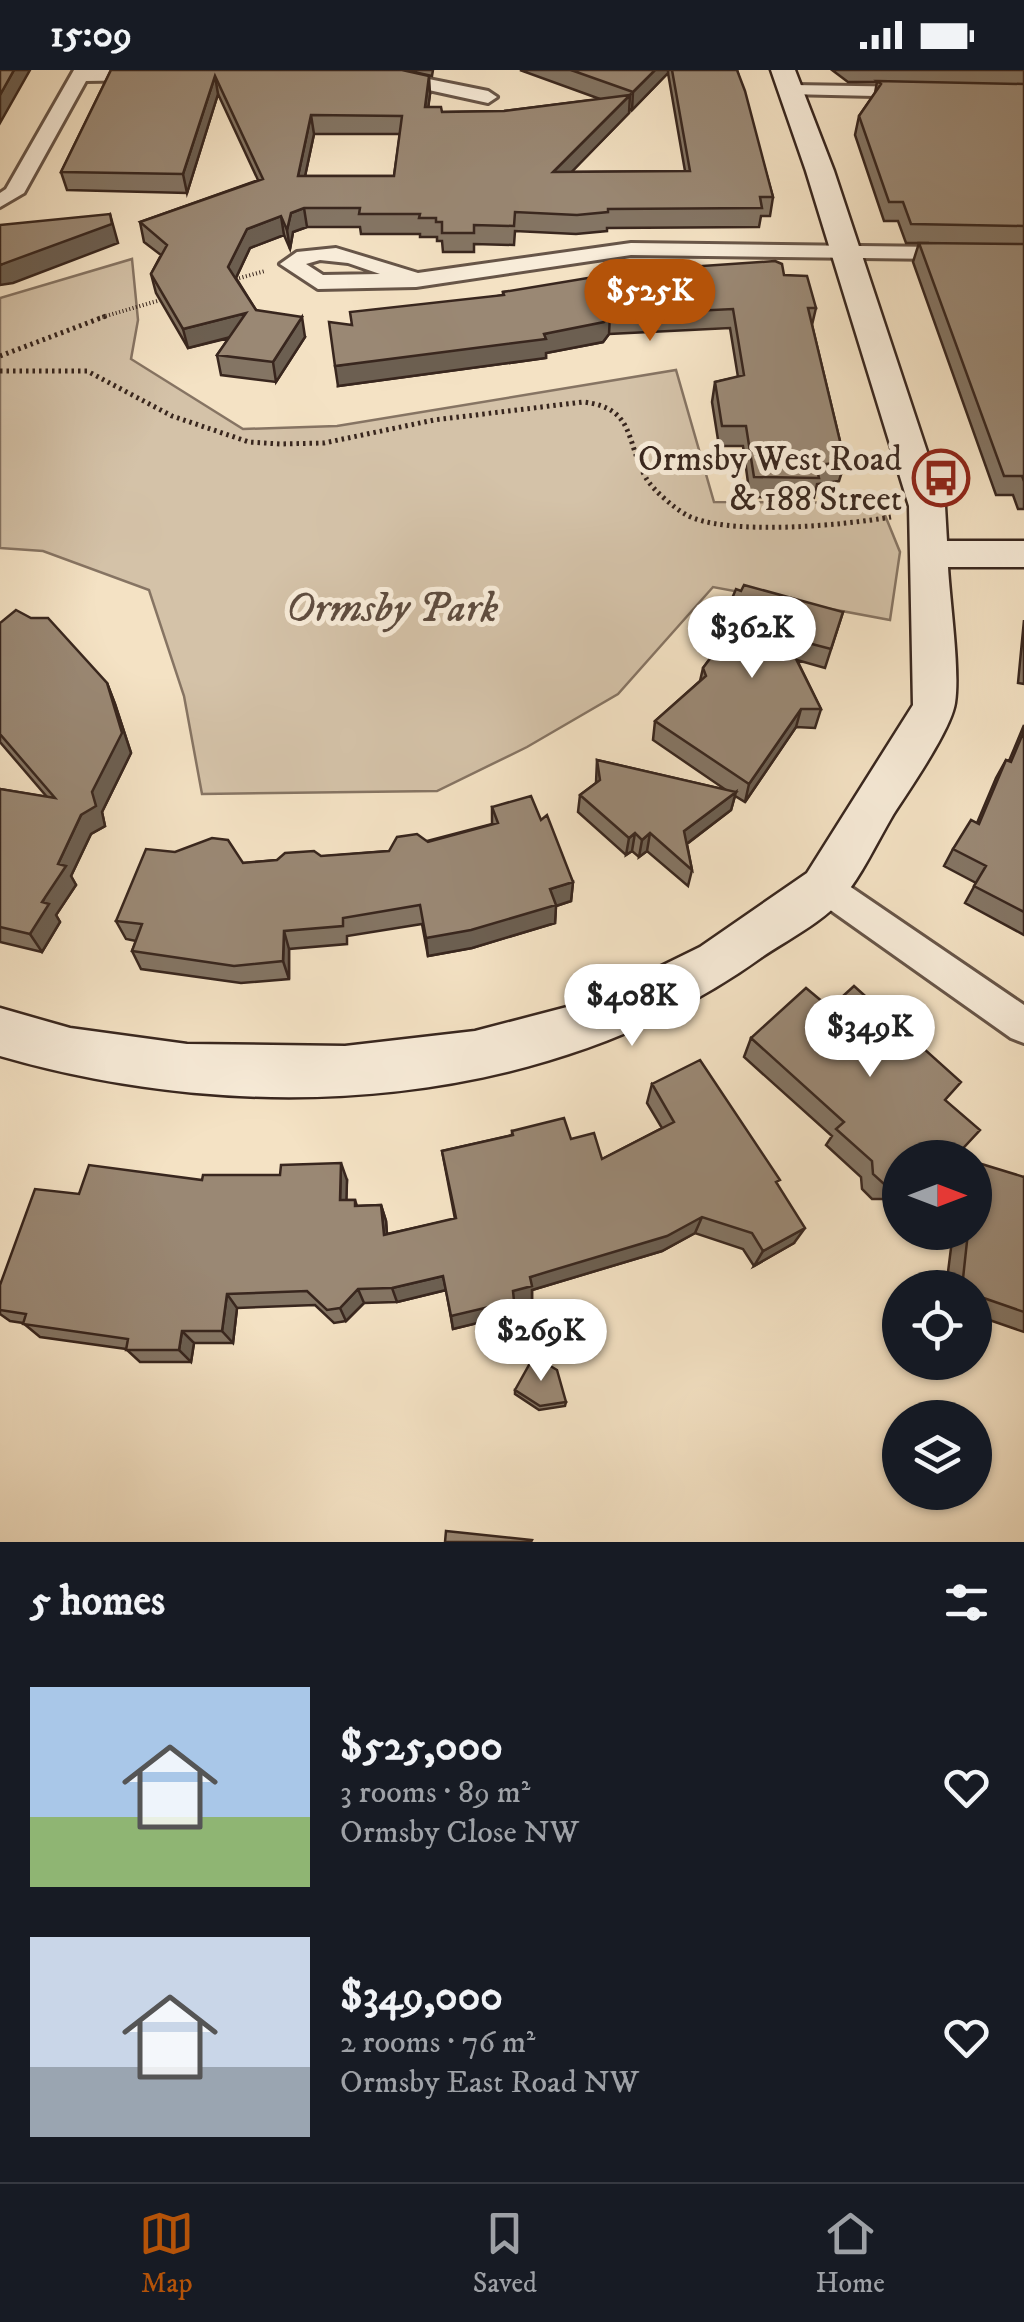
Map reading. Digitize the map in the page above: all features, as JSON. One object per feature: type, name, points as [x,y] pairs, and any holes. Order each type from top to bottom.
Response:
[{"type":"street","points":[[0,200],[14,193],[81,73],[166,75]]},
{"type":"street","points":[[360,74],[380,74],[488,98]]},
{"type":"street","points":[[0,1032],[70,1052],[188,1069],[345,1072],[476,1055],[599,1022],[716,962],[824,887],[912,749],[934,704],[930,554],[926,506],[788,80],[947,92]]},
{"type":"street","points":[[416,280],[631,249],[1024,254]]},
{"type":"street","points":[[930,554],[1024,554]]},
{"type":"street","points":[[824,887],[1024,1026]]},
{"type":"path","points":[[219,284],[276,268]]},
{"type":"path","points":[[0,356],[104,316],[181,294]]},
{"type":"path","points":[[0,371],[87,371],[172,416],[248,442],[280,444],[324,443],[434,420],[583,402],[600,404],[624,419],[647,480],[684,514],[708,524],[839,526],[895,516]]},
{"type":"green space","name":"Ormsby Park","points":[[132,259],[138,320],[131,359],[243,429],[337,426],[676,370],[714,502],[880,503],[900,552],[890,620],[713,587],[618,694],[527,747],[437,791],[202,794],[184,696],[149,590],[43,551],[0,548],[0,298]]},
{"type":"building","points":[[0,70],[14,70],[0,95]]},
{"type":"building","points":[[111,70],[402,70],[429,76],[425,107],[441,107],[442,112],[504,111],[630,95],[553,172],[690,171],[672,70],[737,70],[773,197],[760,197],[762,208],[608,209],[577,215],[515,212],[514,226],[474,225],[474,233],[442,233],[442,222],[419,218],[420,214],[359,214],[360,208],[304,208],[291,213],[287,230],[281,216],[247,229],[228,267],[256,310],[302,317],[273,362],[217,355],[246,313],[183,329],[151,274],[167,245],[140,222],[263,179],[215,76],[183,174],[61,172]],"holes":[[[311,115],[402,116],[394,176],[298,176]]]},
{"type":"building","points":[[571,70],[655,70],[633,92]]},
{"type":"building","points":[[877,81],[1024,84],[1024,226],[911,224],[903,202],[889,202],[859,116],[881,84]]},
{"type":"building","points":[[110,214],[112,224],[0,265],[0,225]]},
{"type":"building","points":[[919,243],[1024,244],[1024,481],[1022,476],[1004,476]]},
{"type":"building","points":[[775,261],[782,264],[784,275],[807,276],[816,308],[808,308],[845,462],[816,465],[819,478],[754,477],[746,426],[722,426],[715,382],[744,375],[733,309],[610,315],[604,322],[544,334],[546,339],[335,366],[329,322],[352,325],[350,312],[504,295],[503,292],[630,271]]},
{"type":"building","points":[[744,585],[843,612],[831,649],[785,637],[821,709],[801,709],[749,784],[655,721],[706,676],[703,668],[730,632],[719,629],[736,589],[741,591]]},
{"type":"building","points":[[16,610],[31,618],[48,618],[107,683],[122,733],[92,792],[96,806],[81,815],[58,864],[66,866],[42,902],[49,904],[30,934],[0,927],[0,789],[55,798],[0,734],[0,623]]},
{"type":"building","points":[[1024,731],[1024,912],[974,886],[986,866],[953,849],[971,820],[979,824],[1006,760],[1011,762]]},
{"type":"building","points":[[597,760],[736,792],[684,831],[692,870],[650,833],[642,840],[635,833],[629,838],[580,795],[600,780]]},
{"type":"building","points":[[531,796],[541,820],[547,815],[573,882],[550,889],[556,905],[471,930],[426,938],[420,905],[343,918],[343,926],[284,931],[283,961],[234,966],[132,951],[142,924],[116,921],[146,849],[175,852],[212,838],[228,840],[243,863],[277,860],[285,853],[314,851],[321,856],[389,851],[397,837],[417,834],[428,842],[498,823],[492,807]]},
{"type":"building","points":[[854,986],[961,1082],[945,1100],[980,1130],[971,1140],[882,1140],[882,1182],[873,1174],[872,1161],[836,1129],[844,1122],[751,1038],[806,988],[830,1008]]},
{"type":"building","points":[[700,1060],[780,1180],[776,1182],[805,1228],[763,1251],[752,1233],[702,1217],[667,1236],[530,1277],[532,1286],[513,1291],[514,1301],[451,1316],[443,1276],[392,1288],[358,1289],[340,1308],[327,1310],[307,1291],[227,1294],[222,1331],[182,1331],[179,1350],[126,1350],[128,1339],[23,1324],[26,1314],[0,1310],[0,1285],[35,1189],[79,1194],[89,1165],[202,1180],[203,1175],[280,1175],[281,1165],[341,1163],[340,1200],[355,1200],[355,1206],[381,1205],[384,1235],[456,1218],[442,1151],[513,1135],[512,1131],[564,1118],[571,1139],[594,1133],[602,1159],[674,1122],[652,1084]]},
{"type":"building","points":[[992,1167],[1024,1177],[1024,1312],[992,1301],[992,1270],[964,1270],[966,1250],[992,1250]]},
{"type":"building","points":[[534,1356],[557,1370],[566,1402],[540,1406],[515,1390]]},
{"type":"building","points":[[446,1531],[532,1540],[445,1542]]},
{"type":"place","name":"Ormsby West Road & 188 Street","points":[[941,478]]}]
